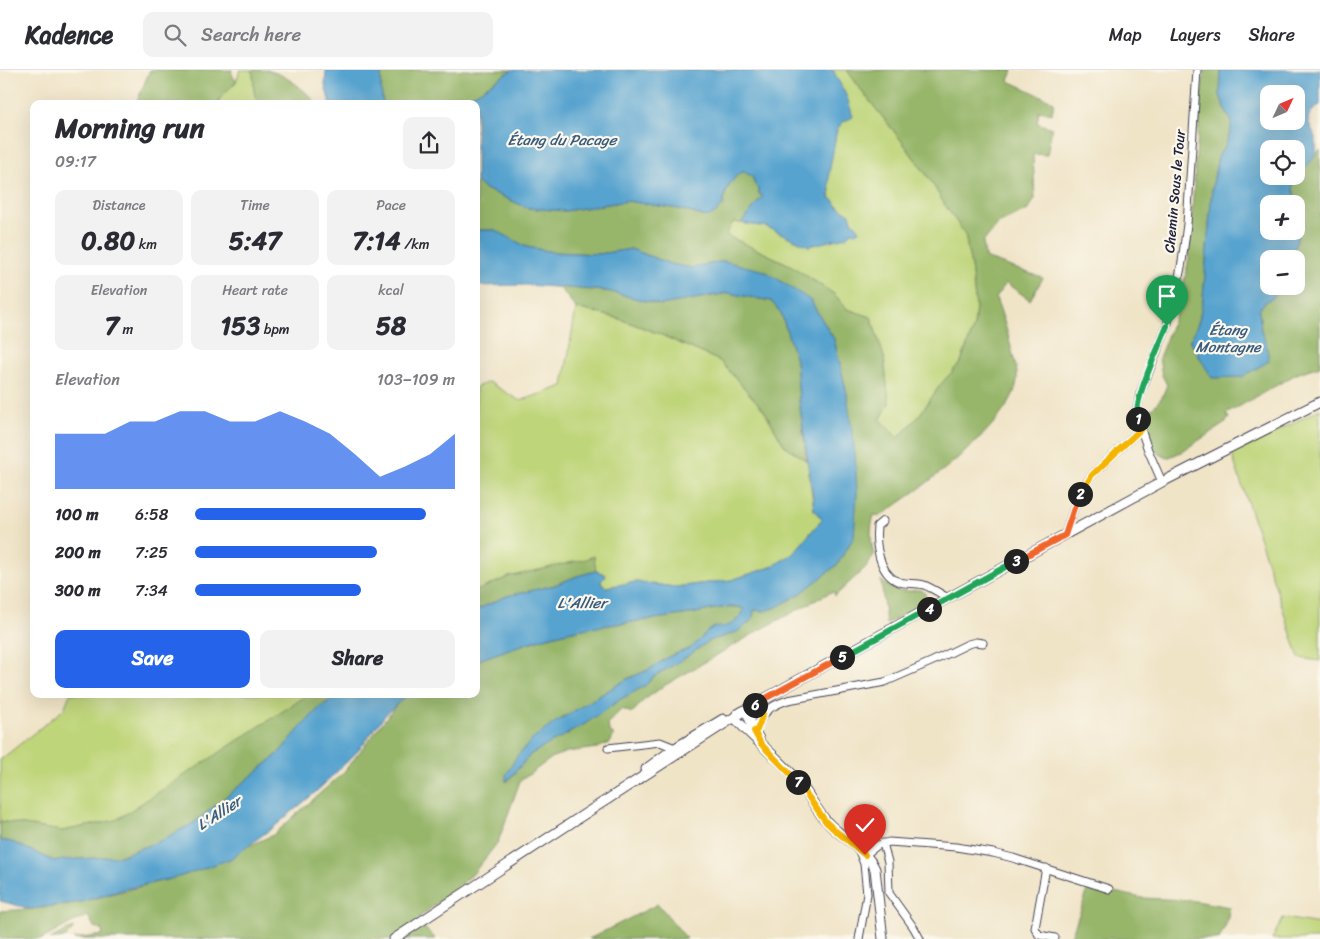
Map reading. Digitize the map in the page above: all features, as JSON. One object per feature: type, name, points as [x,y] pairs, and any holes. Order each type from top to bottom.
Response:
[{"type":"street","name":"Chemin Sous le Tour","points":[[1162,482],[1136,415],[1140,394],[1167,326],[1182,262],[1187,224],[1197,70]]},
{"type":"street","points":[[737,714],[1162,482],[1320,402]]},
{"type":"street","points":[[1065,535],[1082,490],[1092,475],[1141,429]]},
{"type":"street","points":[[883,521],[877,526],[876,539],[880,561],[888,576],[898,582],[923,585],[948,598]]},
{"type":"street","points":[[394,939],[774,688],[873,640]]},
{"type":"street","points":[[751,733],[757,730],[763,714],[775,705],[788,700],[885,682],[968,644],[983,643]]},
{"type":"street","points":[[755,704],[763,714]]},
{"type":"street","points":[[737,714],[761,744],[800,783],[826,822],[873,864],[883,939]]},
{"type":"street","points":[[737,714],[751,733]]},
{"type":"street","points":[[608,748],[660,742],[676,751]]},
{"type":"street","points":[[862,853],[883,843],[890,842],[956,847],[993,853],[1109,889]]},
{"type":"street","points":[[883,843],[888,862],[889,893],[920,939]]},
{"type":"street","points":[[859,939],[867,894],[862,853]]},
{"type":"street","points":[[1046,868],[1035,928],[1039,935],[1055,938]]},
{"type":"green space","points":[[150,70],[233,70],[231,72],[236,82],[220,100],[138,100]]},
{"type":"green space","points":[[240,70],[251,70],[257,100],[220,100],[236,82]]},
{"type":"green space","points":[[251,70],[267,70],[281,75],[313,100],[256,100]]},
{"type":"green space","points":[[381,70],[512,70],[462,100],[382,100]]},
{"type":"green space","points":[[833,70],[847,70],[931,181],[965,234],[971,266],[976,307],[974,327],[961,362],[941,384],[918,417],[898,438],[880,420],[889,403],[884,357],[871,317],[847,309],[834,294],[790,265],[725,235],[733,222],[767,227],[809,246],[843,237],[858,227],[852,221],[850,214],[842,210],[831,199],[828,174],[837,129],[843,122]]},
{"type":"green space","points":[[847,70],[1013,70],[1009,81],[1054,102],[1052,114],[1039,111],[1037,123],[1052,128],[1047,155],[1033,154],[1035,199],[1028,210],[998,224],[983,242],[985,258],[1043,278],[1030,300],[1006,283],[996,298],[1006,327],[1016,368],[1017,375],[1014,393],[985,433],[963,453],[940,473],[896,505],[880,516],[874,515],[871,535],[874,555],[865,568],[835,596],[834,592],[829,593],[760,630],[662,687],[643,701],[632,713],[622,709],[608,723],[609,731],[614,735],[610,743],[597,748],[567,752],[553,757],[520,781],[498,842],[472,875],[416,920],[436,939],[74,939],[103,935],[102,930],[94,927],[88,916],[42,939],[0,939],[0,911],[81,902],[184,875],[273,835],[343,773],[402,698],[480,698],[480,660],[555,635],[582,629],[727,607],[744,609],[743,614],[731,625],[707,632],[691,648],[670,656],[648,670],[627,679],[554,723],[507,782],[531,754],[585,724],[621,699],[645,686],[653,677],[709,641],[725,636],[753,617],[754,610],[763,611],[800,594],[837,565],[847,394],[834,339],[810,300],[724,261],[692,268],[670,264],[631,249],[599,254],[553,252],[527,247],[495,230],[480,230],[480,185],[528,208],[565,211],[627,201],[679,209],[706,217],[723,206],[725,195],[732,180],[745,171],[752,176],[755,185],[759,189],[759,194],[763,196],[741,223],[733,222],[726,235],[790,265],[834,294],[847,309],[871,317],[884,357],[889,404],[880,420],[898,438],[918,417],[941,384],[961,362],[974,327],[976,307],[965,234],[931,181]]},
{"type":"green space","points":[[1204,70],[1221,70],[1220,95],[1232,122],[1225,146],[1218,156],[1212,189],[1203,298],[1199,321],[1190,341],[1266,342],[1261,331],[1259,309],[1275,295],[1305,295],[1305,250],[1294,250],[1297,240],[1305,240],[1305,195],[1294,195],[1292,185],[1305,185],[1305,167],[1320,150],[1320,366],[1298,373],[1226,414],[1229,418],[1224,424],[1181,452],[1167,458],[1156,452],[1151,444],[1144,412],[1153,408],[1162,397],[1167,385],[1162,375],[1159,358],[1182,292],[1189,258]]},
{"type":"green space","points":[[559,287],[607,291],[661,305],[728,293],[771,301],[781,313],[796,360],[807,461],[784,445],[764,410],[720,361],[657,333],[617,318],[576,308]]},
{"type":"green space","points":[[576,308],[617,318],[657,333],[720,361],[764,410],[784,445],[807,461],[814,510],[822,519],[793,554],[771,567],[731,580],[675,587],[636,582],[606,587],[602,585],[601,581],[605,574],[596,571],[480,601],[480,385],[489,382],[520,401],[563,386]]},
{"type":"green space","points":[[1320,409],[1320,661],[1299,658],[1232,455]]},
{"type":"green space","points":[[594,556],[596,571],[555,585],[507,596],[480,608],[480,589],[508,577]]},
{"type":"green space","points":[[881,580],[887,586],[894,589],[923,591],[926,597],[924,603],[886,624]]},
{"type":"green space","points":[[68,698],[326,698],[198,811],[0,840],[0,760],[64,709]]},
{"type":"green space","points":[[303,698],[333,698],[319,708],[277,755],[195,822],[160,841],[120,856],[54,861],[12,842],[0,840],[0,821],[62,831],[116,820]]},
{"type":"green space","points":[[1088,890],[1119,893],[1142,898],[1189,900],[1230,907],[1227,922],[1219,939],[1070,939]]},
{"type":"green space","points":[[658,904],[687,939],[589,939]]},
{"type":"green space","points":[[1283,918],[1320,924],[1319,939],[1272,939]]},
{"type":"green space","points":[[74,928],[64,938],[50,939],[65,931]]},
{"type":"water","points":[[326,70],[381,70],[382,100],[329,100],[325,85]]},
{"type":"water","name":"Étang du Pacage","points":[[512,70],[754,70],[755,73],[760,73],[768,70],[833,70],[847,97],[853,117],[843,122],[837,129],[829,174],[830,198],[835,201],[837,206],[850,214],[852,221],[859,231],[851,232],[846,237],[809,246],[767,227],[741,223],[763,196],[759,194],[759,189],[755,185],[752,176],[745,173],[745,171],[738,174],[729,185],[725,193],[723,205],[716,213],[706,217],[679,209],[627,201],[565,211],[528,208],[480,185],[480,100],[462,100]]},
{"type":"water","name":"Étang Montagne","points":[[1221,70],[1320,70],[1320,105],[1309,115],[1308,120],[1315,139],[1316,154],[1314,157],[1305,167],[1305,140],[1260,140],[1260,185],[1293,185],[1295,195],[1260,195],[1260,240],[1296,240],[1294,250],[1260,250],[1260,295],[1275,295],[1259,309],[1261,331],[1266,342],[1269,361],[1242,377],[1212,378],[1190,341],[1199,321],[1203,298],[1212,189],[1218,156],[1225,146],[1232,122],[1220,95]]},
{"type":"water","name":"L'Allier","points":[[480,230],[495,230],[527,247],[553,252],[599,254],[631,249],[670,264],[692,268],[724,261],[765,271],[810,300],[834,339],[847,394],[855,454],[857,493],[854,537],[837,565],[800,594],[775,608],[763,611],[754,610],[750,622],[737,632],[709,641],[653,677],[645,686],[621,699],[585,724],[531,754],[506,782],[506,775],[517,756],[532,740],[554,723],[627,679],[648,670],[670,656],[691,648],[714,627],[724,627],[732,623],[744,609],[728,607],[582,629],[555,635],[480,660],[480,608],[507,596],[555,585],[596,571],[605,574],[606,576],[601,581],[602,585],[606,587],[636,582],[675,587],[731,580],[771,567],[793,554],[822,519],[814,510],[799,400],[796,360],[781,313],[771,301],[728,293],[661,305],[607,291],[527,285],[480,286]]},
{"type":"water","name":"L'Allier","points":[[333,698],[404,698],[386,714],[357,752],[317,791],[275,826],[230,859],[179,877],[125,889],[81,902],[31,909],[0,901],[0,840],[12,842],[54,861],[120,856],[160,841],[195,822],[277,755],[319,708]]},
{"type":"route","points":[[865,855],[826,822],[800,783],[761,744],[754,731],[757,730],[763,714],[755,704],[1065,535],[1082,490],[1092,475],[1141,429],[1136,415],[1140,394],[1167,326]]}]
